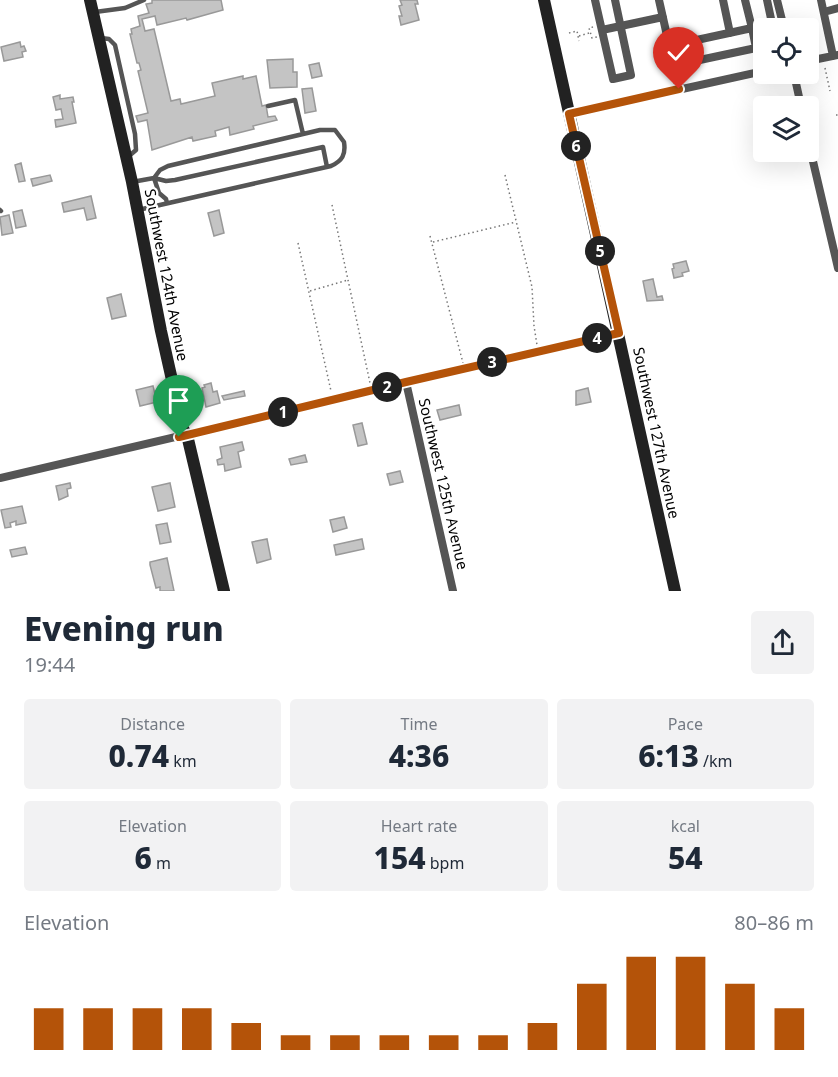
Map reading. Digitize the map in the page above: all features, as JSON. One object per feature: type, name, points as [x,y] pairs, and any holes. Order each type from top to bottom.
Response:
[{"type":"street","name":"Southwest 127th Avenue","points":[[544,0],[675,591]]},
{"type":"street","points":[[596,0],[600,31],[613,79],[632,75],[615,0]]},
{"type":"street","points":[[659,0],[679,89]]},
{"type":"street","points":[[723,0],[730,33]]},
{"type":"street","points":[[691,41],[695,61],[756,48],[745,0]]},
{"type":"street","points":[[767,0],[771,18]]},
{"type":"street","points":[[777,0],[782,18]]},
{"type":"street","points":[[819,59],[836,55],[821,0]]},
{"type":"street","name":"Southwest 124th Avenue","points":[[91,6],[127,158],[183,429],[187,435],[224,591]]},
{"type":"street","points":[[824,12],[838,8]]},
{"type":"street","points":[[600,31],[663,17]]},
{"type":"street","points":[[669,46],[752,28]]},
{"type":"street","points":[[569,114],[753,73]]},
{"type":"street","points":[[813,162],[838,268]]},
{"type":"street","points":[[0,478],[619,333]]},
{"type":"street","name":"Southwest 125th Avenue","points":[[406,382],[453,591]]},
{"type":"lane","points":[[91,6],[125,8],[144,0]]},
{"type":"lane","points":[[268,106],[295,100],[303,134]]},
{"type":"lane","points":[[138,210],[327,166],[340,161],[344,153],[344,142],[340,135],[331,129],[303,134],[168,166],[160,170],[154,178]]},
{"type":"lane","points":[[132,182],[154,178],[166,182],[323,147],[327,166]]},
{"type":"lane","points":[[154,178],[158,190],[167,203]]},
{"type":"lane","points":[[158,190],[176,180]]},
{"type":"path","points":[[589,28],[600,31],[592,38],[589,28]]},
{"type":"path","points":[[569,33],[577,31],[579,41]]},
{"type":"path","points":[[578,36],[591,33]]},
{"type":"path","points":[[825,68],[830,91]]},
{"type":"path","points":[[505,176],[532,287],[538,352]]},
{"type":"path","points":[[332,205],[371,391]]},
{"type":"path","points":[[432,242],[517,222]]},
{"type":"path","points":[[430,236],[464,369]]},
{"type":"path","points":[[298,243],[333,400]]},
{"type":"path","points":[[309,292],[348,280]]},
{"type":"building","points":[[152,0],[221,0],[223,10],[157,25],[155,16],[142,19],[145,31],[154,29],[171,101],[180,99],[181,104],[215,96],[212,83],[243,76],[243,79],[256,76],[262,106],[266,105],[268,117],[275,116],[277,120],[230,135],[229,127],[215,131],[216,136],[193,141],[192,137],[152,150],[147,120],[138,122],[136,116],[148,113],[138,71],[141,70],[130,34],[132,34],[131,29],[140,26],[138,16],[149,13],[146,4],[152,3]]},
{"type":"building","points":[[400,0],[417,0],[418,4],[415,4],[419,20],[401,25]]},
{"type":"building","points":[[20,42],[21,47],[24,46],[26,51],[22,52],[23,57],[4,61],[1,47]]},
{"type":"building","points":[[293,59],[293,72],[297,72],[297,87],[270,88],[267,60]]},
{"type":"building","points":[[319,63],[322,76],[312,78],[309,65]]},
{"type":"building","points":[[312,88],[316,111],[305,113],[302,89]]},
{"type":"building","points":[[60,95],[60,99],[73,97],[76,123],[56,127],[55,120],[63,119],[61,109],[56,110],[53,97]]},
{"type":"building","points":[[21,163],[25,181],[19,182],[15,165]]},
{"type":"building","points":[[50,175],[52,181],[33,186],[31,179]]},
{"type":"building","points":[[91,196],[96,218],[87,220],[84,208],[64,212],[62,203]]},
{"type":"building","points":[[22,210],[26,226],[16,228],[13,212]]},
{"type":"building","points":[[219,210],[224,233],[214,236],[208,213]]},
{"type":"building","points":[[9,215],[13,233],[2,235],[0,217]]},
{"type":"building","points":[[686,261],[689,271],[682,273],[683,276],[674,278],[673,264]]},
{"type":"building","points":[[653,279],[657,297],[662,296],[663,300],[647,301],[643,281]]},
{"type":"building","points":[[121,294],[126,316],[112,319],[107,298]]},
{"type":"building","points":[[211,383],[213,392],[217,391],[220,403],[206,407],[202,388]]},
{"type":"building","points":[[153,386],[157,402],[140,406],[136,390]]},
{"type":"building","points":[[588,388],[591,402],[576,405],[576,391]]},
{"type":"building","points":[[244,391],[245,396],[224,400],[222,396]]},
{"type":"building","points":[[459,405],[461,415],[440,420],[437,410]]},
{"type":"building","points":[[362,423],[367,444],[358,446],[353,425]]},
{"type":"building","points":[[242,442],[244,450],[238,452],[241,467],[225,471],[224,464],[218,465],[217,460],[222,458],[220,447]]},
{"type":"building","points":[[305,455],[307,462],[291,465],[289,459]]},
{"type":"building","points":[[400,471],[403,482],[390,485],[387,474]]},
{"type":"building","points":[[70,483],[71,488],[67,489],[68,496],[59,500],[56,486]]},
{"type":"building","points":[[170,483],[175,507],[158,511],[152,487]]},
{"type":"building","points":[[22,506],[26,523],[16,525],[16,521],[10,523],[11,527],[5,528],[1,510]]},
{"type":"building","points":[[344,517],[347,528],[333,532],[330,520]]},
{"type":"building","points":[[167,523],[171,542],[160,544],[156,525]]},
{"type":"building","points":[[267,539],[271,559],[257,563],[252,542]]},
{"type":"building","points":[[362,539],[364,549],[336,555],[334,545]]},
{"type":"building","points":[[25,547],[27,554],[12,557],[10,550]]},
{"type":"building","points":[[167,558],[174,591],[160,591],[160,587],[156,588],[150,562]]},
{"type":"route","points":[[179,437],[619,333],[569,114],[679,89]]}]
